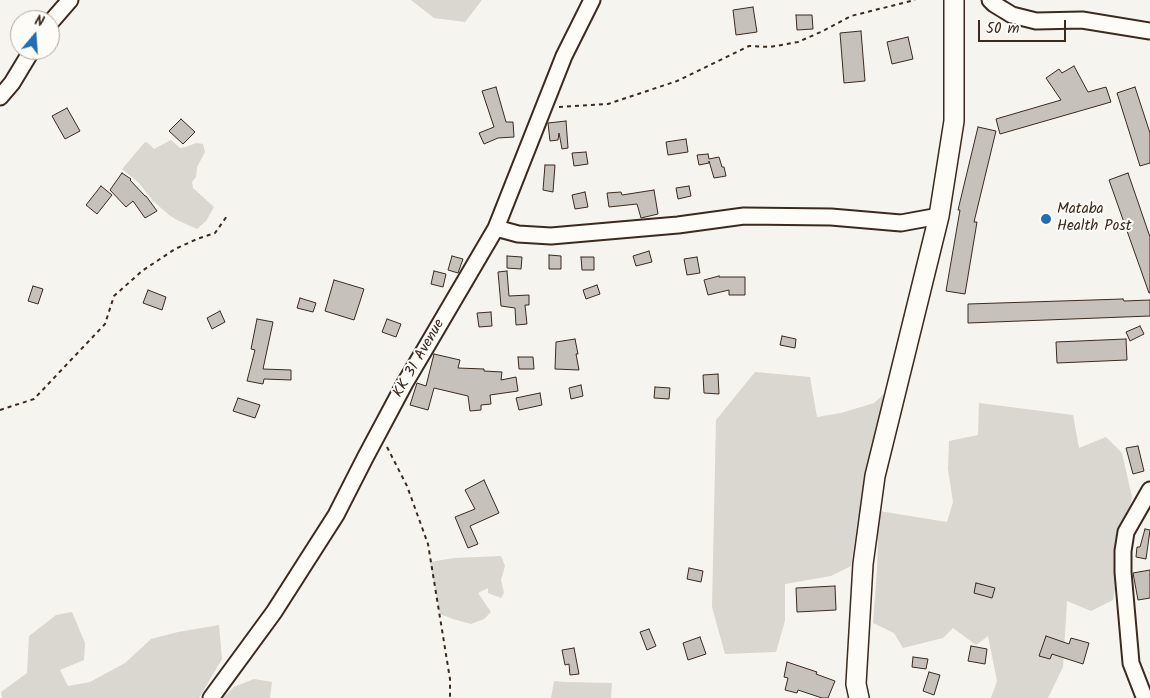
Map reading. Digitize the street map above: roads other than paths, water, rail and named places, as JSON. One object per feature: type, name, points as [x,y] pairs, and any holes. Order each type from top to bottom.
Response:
[{"type":"main road","points":[[859,698],[856,684],[863,564],[875,476],[938,216],[954,120],[954,0]]},
{"type":"street","points":[[60,12],[70,0]]},
{"type":"street","name":"KK 31 Avenue","points":[[211,698],[274,612],[336,515],[405,383],[496,228],[564,56],[592,0]]},
{"type":"street","points":[[990,0],[1012,15],[1036,21],[1082,20],[1150,31]]},
{"type":"street","points":[[0,97],[12,83],[26,60]]},
{"type":"street","points":[[496,228],[518,234],[552,236],[668,226],[744,216],[901,222],[938,216]]},
{"type":"street","points":[[1146,698],[1131,663],[1123,580],[1123,552],[1126,532],[1150,490]]},
{"type":"place","name":"Mataba Health Post","points":[[1046,219]]}]
